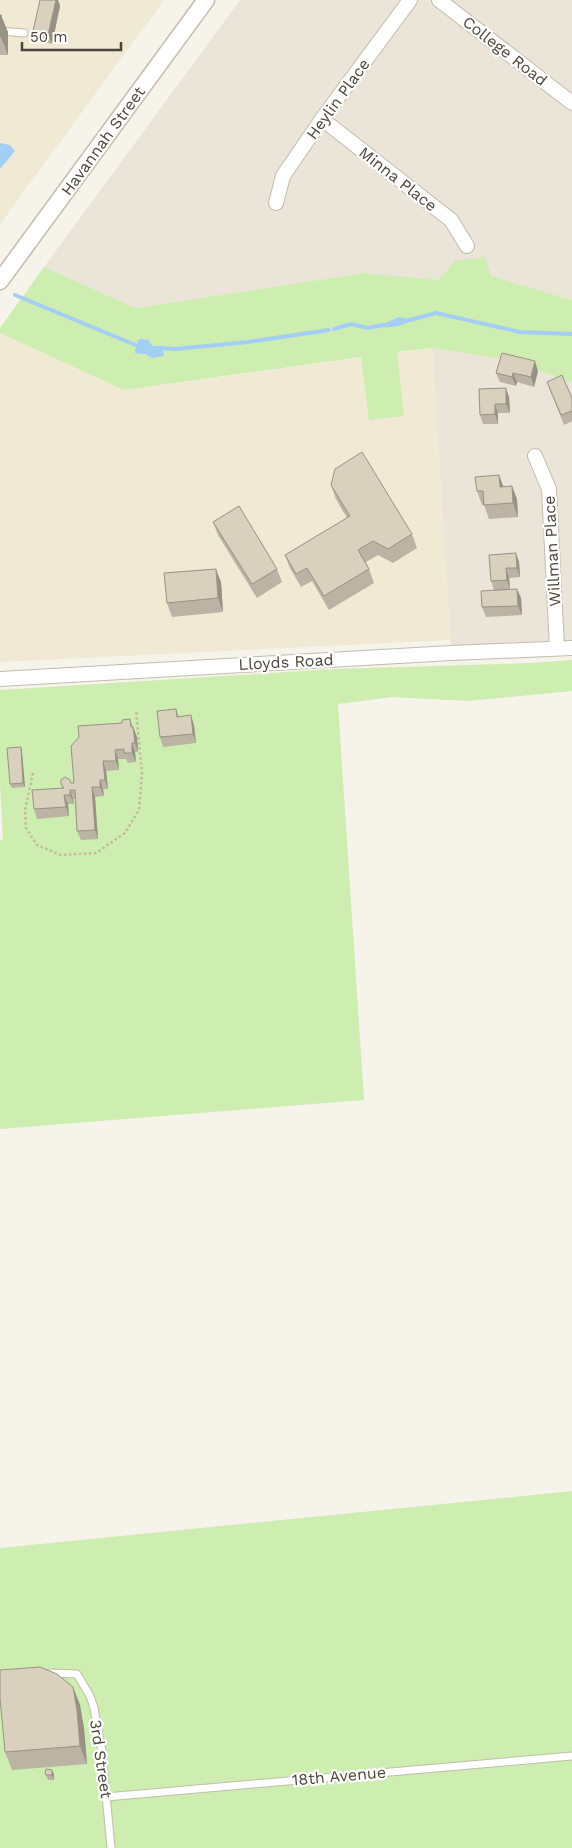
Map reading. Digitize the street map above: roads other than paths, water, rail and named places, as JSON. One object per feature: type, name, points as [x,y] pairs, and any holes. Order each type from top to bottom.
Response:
[{"type":"street","name":"Havannah Street","points":[[0,281],[206,0]]},
{"type":"street","name":"Heylin Place","points":[[276,203],[283,176],[322,119],[410,0]]},
{"type":"street","name":"College Road","points":[[438,0],[572,103]]},
{"type":"street","name":"Minna Place","points":[[322,119],[450,220],[467,246]]},
{"type":"street","name":"Willman Place","points":[[534,456],[548,489],[557,648]]},
{"type":"street","name":"Lloyds Road","points":[[0,679],[572,648]]},
{"type":"lane","points":[[0,31],[24,33]]},
{"type":"lane","name":"3rd Street","points":[[42,1673],[77,1674],[90,1696],[102,1752],[111,1848]]},
{"type":"lane","name":"18th Avenue","points":[[106,1797],[572,1756]]},
{"type":"water","points":[[0,143],[10,145],[15,151],[0,169]]},
{"type":"water","points":[[399,317],[413,319],[396,326],[378,326]]},
{"type":"water","points":[[141,339],[149,340],[152,346],[162,346],[164,356],[152,358],[146,354],[135,353],[135,349],[138,347],[137,341]]},
{"type":"waterway","points":[[15,295],[138,346],[143,346]]},
{"type":"waterway","points":[[410,320],[436,313],[520,332],[572,334]]},
{"type":"waterway","points":[[334,329],[351,324],[368,328],[383,325]]},
{"type":"waterway","points":[[160,348],[175,349],[248,342],[329,330]]}]
